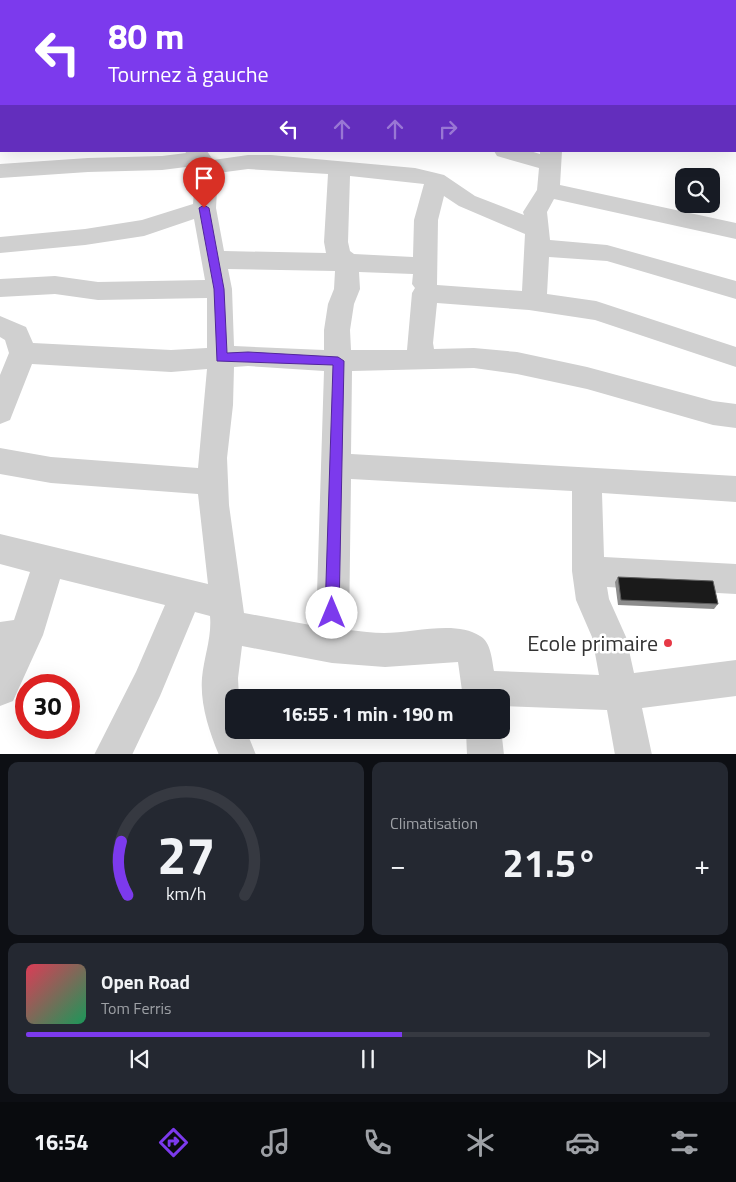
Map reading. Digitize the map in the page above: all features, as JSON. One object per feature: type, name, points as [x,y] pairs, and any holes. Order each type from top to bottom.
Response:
[{"type":"street","points":[[512,152],[550,157],[548,190],[535,212],[537,239],[534,294],[536,302]]},
{"type":"street","points":[[0,171],[48,159],[162,162],[201,159],[231,164],[271,162],[408,174],[436,180],[467,201],[537,239],[584,250],[607,253],[736,290]]},
{"type":"street","points":[[201,159],[204,208],[219,289],[221,358],[219,405],[212,458],[227,616],[220,691],[228,731],[238,754]]},
{"type":"street","points":[[332,646],[337,330],[341,304],[347,289],[347,262],[338,254],[336,242],[339,168]]},
{"type":"street","points":[[421,360],[420,342],[425,294],[426,220],[436,180]]},
{"type":"street","points":[[548,190],[736,231]]},
{"type":"street","points":[[0,245],[144,228],[204,208]]},
{"type":"street","points":[[215,260],[255,259],[424,266]]},
{"type":"street","points":[[0,288],[54,284],[98,291],[219,289]]},
{"type":"street","points":[[425,294],[536,302],[596,312],[736,357]]},
{"type":"street","points":[[0,326],[16,332],[22,353],[0,412]]},
{"type":"street","points":[[22,353],[155,360],[248,356],[338,361],[474,358],[517,363],[587,378],[713,413],[736,416]]},
{"type":"street","points":[[0,461],[51,470],[213,482]]},
{"type":"street","points":[[336,466],[588,478],[736,489]]},
{"type":"street","points":[[588,478],[588,572],[593,600],[609,636],[634,754]]},
{"type":"street","points":[[0,549],[186,595],[227,616],[332,646],[385,650],[461,645],[469,648],[474,654],[480,689]]},
{"type":"street","points":[[0,688],[13,637],[49,562]]},
{"type":"street","points":[[588,572],[736,579]]},
{"type":"street","points":[[112,754],[148,684],[186,595]]},
{"type":"street","points":[[510,693],[620,693],[736,678]]},
{"type":"street","points":[[485,739],[486,754]]},
{"type":"building","points":[[618,577],[713,581],[718,604],[621,600]]},
{"type":"place","name":"Ecole primaire","points":[[668,643]]},
{"type":"route","points":[[204,208],[219,289],[221,358],[248,356],[338,361],[332,613]]}]
